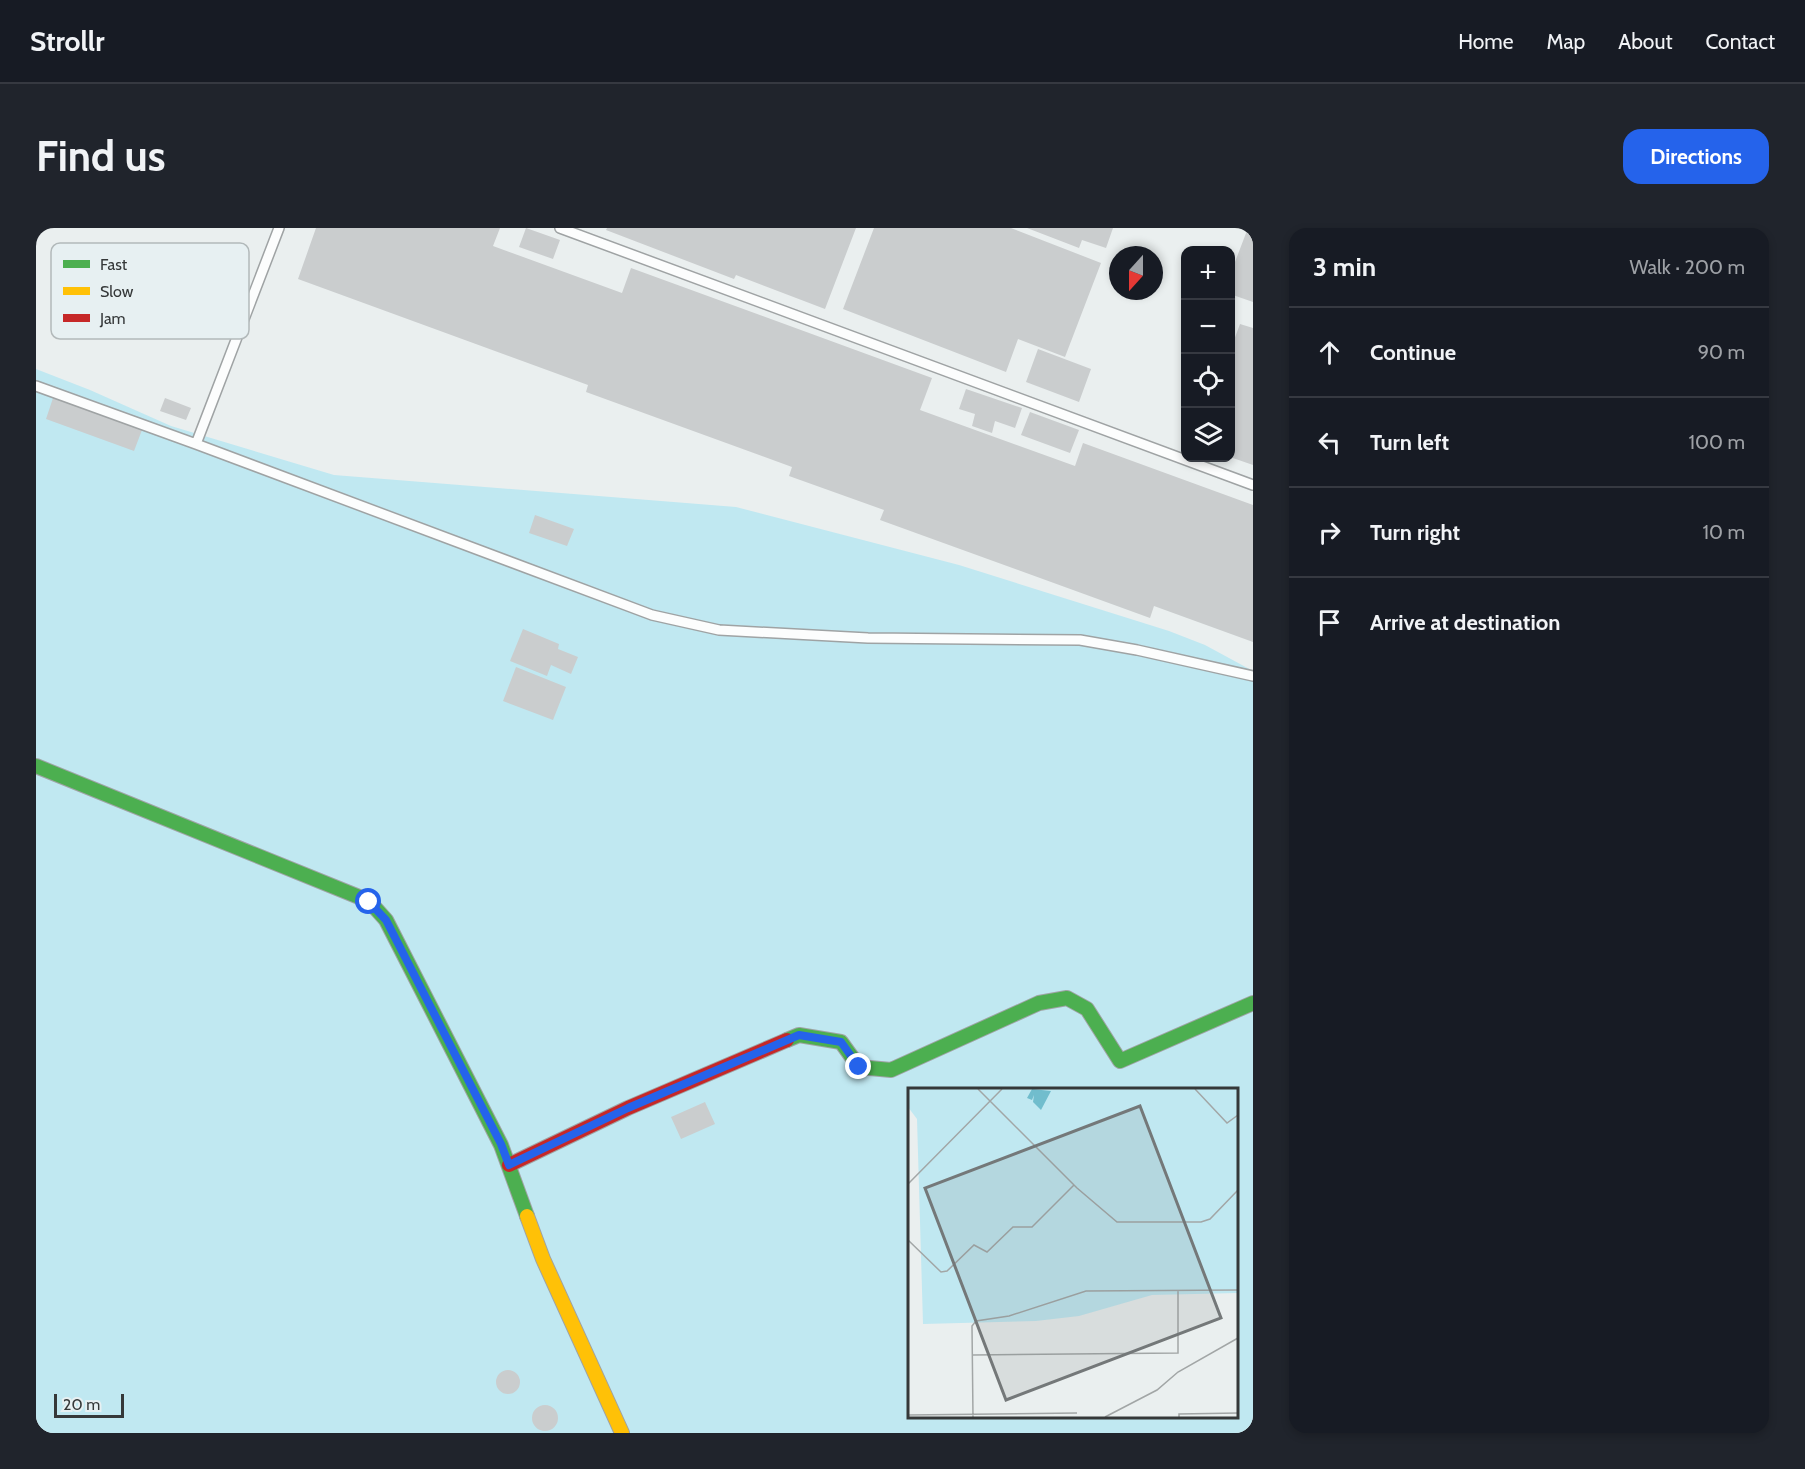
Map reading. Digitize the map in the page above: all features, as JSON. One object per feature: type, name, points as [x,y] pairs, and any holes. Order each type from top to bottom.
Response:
[{"type":"street","points":[[36,766],[369,902],[386,920],[501,1144],[543,1259],[622,1433]]},
{"type":"street","points":[[509,1165],[628,1108],[799,1035],[841,1042],[859,1067],[891,1070],[1039,1003],[1067,998],[1087,1009],[1120,1061],[1253,1003]]},
{"type":"lane","points":[[249,306],[279,228]]},
{"type":"lane","points":[[560,228],[1253,485]]},
{"type":"lane","points":[[196,444],[236,339]]},
{"type":"lane","points":[[36,386],[652,615],[719,630],[868,638],[1080,640],[1137,650],[1253,676]]},
{"type":"shaded area","points":[[36,369],[171,426],[334,475],[736,507],[959,565],[1169,631],[1205,645],[1253,671],[1253,1433],[36,1433]]},
{"type":"building","points":[[316,228],[500,228],[493,246],[622,293],[631,268],[932,378],[920,410],[1075,466],[1083,443],[1253,505],[1253,642],[1154,606],[1150,618],[880,520],[884,510],[789,476],[792,467],[586,392],[588,385],[298,279]]},
{"type":"building","points":[[526,228],[560,240],[553,259],[519,247]]},
{"type":"building","points":[[607,228],[856,228],[825,309],[736,275],[734,279],[606,230]]},
{"type":"building","points":[[874,228],[1011,228],[1101,263],[1065,357],[1018,339],[1006,372],[843,309]]},
{"type":"building","points":[[1027,228],[1113,228],[1106,248],[1082,240],[1079,248]]},
{"type":"building","points":[[1248,228],[1253,228],[1253,302],[1235,296],[1235,262]]},
{"type":"building","points":[[1240,324],[1253,328],[1253,465],[1235,459],[1235,338]]},
{"type":"building","points":[[1038,349],[1091,369],[1079,402],[1026,382]]},
{"type":"building","points":[[966,389],[1022,408],[1015,428],[995,421],[992,433],[972,426],[975,414],[959,409]]},
{"type":"building","points":[[53,398],[142,430],[134,451],[46,419]]},
{"type":"building","points":[[165,398],[191,408],[186,420],[160,411]]},
{"type":"building","points":[[1030,412],[1079,430],[1070,453],[1021,435]]},
{"type":"building","points":[[535,515],[574,529],[567,546],[529,533]]},
{"type":"building","points":[[523,629],[559,644],[558,649],[578,657],[571,674],[551,665],[547,676],[510,661]]},
{"type":"building","points":[[516,667],[566,687],[553,720],[503,701]]},
{"type":"building","points":[[705,1102],[715,1124],[681,1139],[671,1117]]},
{"type":"building","points":[[508,1370],[516,1374],[520,1382],[516,1390],[508,1394],[500,1390],[496,1382],[500,1374]]},
{"type":"building","points":[[545,1405],[554,1409],[558,1418],[554,1427],[545,1431],[536,1427],[532,1418],[536,1409]]},
{"type":"traffic: fast","points":[[36,766],[369,901],[386,920],[501,1145],[527,1216]]},
{"type":"traffic: fast","points":[[787,1040],[799,1035],[841,1042],[859,1067],[891,1070],[1039,1003],[1067,998],[1087,1009],[1120,1061],[1253,1003]]},
{"type":"traffic: slow","points":[[527,1216],[543,1259],[622,1433]]},
{"type":"traffic: jam","points":[[509,1165],[628,1108],[787,1040]]},
{"type":"route","points":[[369,902],[386,920],[501,1144],[509,1165],[628,1108],[799,1035],[841,1042],[859,1067]]}]
